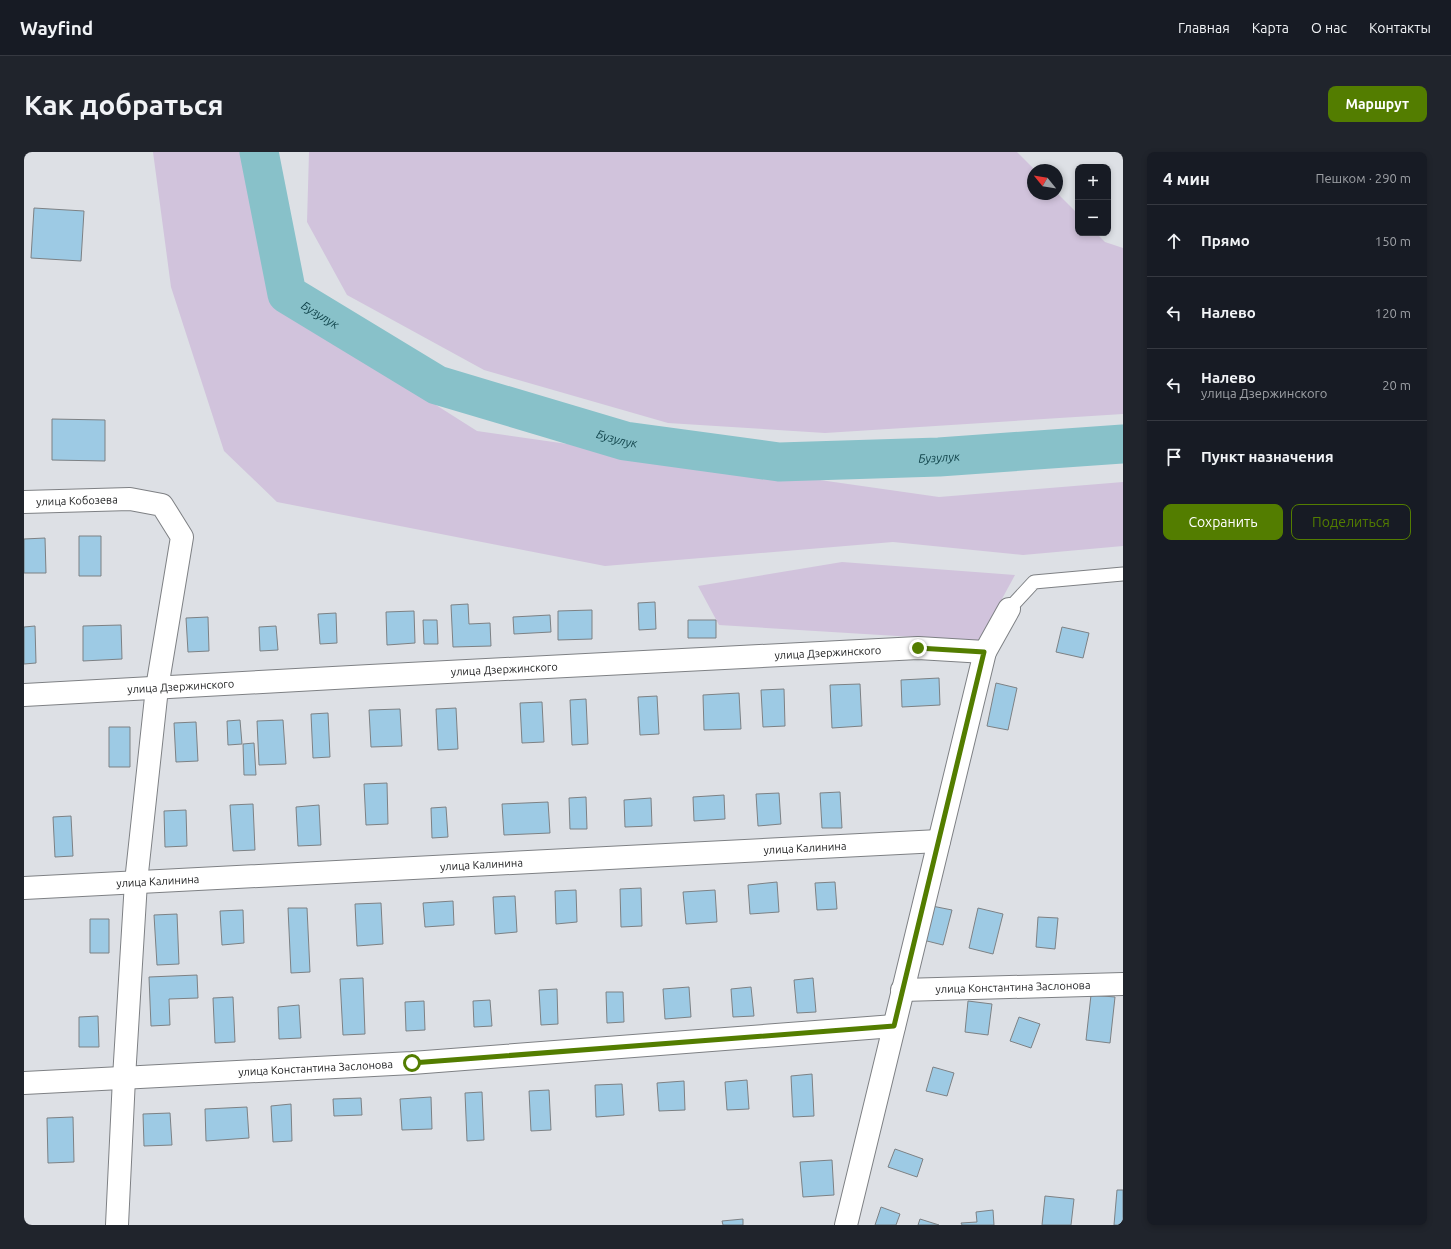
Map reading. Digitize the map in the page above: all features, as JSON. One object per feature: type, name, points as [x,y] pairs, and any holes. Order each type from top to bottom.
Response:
[{"type":"street","name":"улица Кобозева","points":[[24,502],[130,499],[162,505],[182,537],[157,688],[136,882],[117,1225]]},
{"type":"street","points":[[846,1225],[984,652],[1010,609]]},
{"type":"street","name":"улица Дзержинского","points":[[24,695],[918,648],[984,652]]},
{"type":"street","name":"улица Калинина","points":[[24,888],[939,841]]},
{"type":"street","name":"улица Константина Заслонова","points":[[902,990],[1123,984]]},
{"type":"street","name":"улица Константина Заслонова","points":[[24,1083],[412,1063],[894,1026]]},
{"type":"lane","points":[[1010,609],[1034,582],[1123,574]]},
{"type":"shaded area","points":[[153,152],[240,152],[275,303],[477,431],[939,497],[1123,482],[1123,546],[1023,555],[893,542],[605,566],[277,502],[224,451],[171,287]]},
{"type":"shaded area","points":[[309,152],[1017,152],[1029,164],[1027,164],[1027,200],[1063,199],[1075,211],[1075,236],[1099,236],[1105,242],[1123,248],[1123,414],[825,433],[668,423],[484,370],[347,295],[307,222]]},
{"type":"shaded area","points":[[842,562],[1015,575],[979,641],[719,625],[698,586]]},
{"type":"building","points":[[34,208],[84,211],[81,261],[31,258]]},
{"type":"building","points":[[52,419],[105,420],[105,461],[52,460]]},
{"type":"building","points":[[79,536],[101,536],[101,576],[79,576]]},
{"type":"building","points":[[45,538],[46,573],[24,573],[24,539]]},
{"type":"building","points":[[655,602],[656,629],[639,630],[638,603]]},
{"type":"building","points":[[468,604],[469,624],[490,623],[491,646],[453,647],[451,605]]},
{"type":"building","points":[[592,610],[592,639],[558,640],[558,611]]},
{"type":"building","points":[[414,611],[415,643],[387,645],[386,612]]},
{"type":"building","points":[[336,613],[337,643],[320,644],[318,614]]},
{"type":"building","points":[[550,615],[551,632],[514,634],[513,617]]},
{"type":"building","points":[[208,617],[209,651],[188,652],[186,618]]},
{"type":"building","points":[[423,620],[437,620],[438,644],[424,644]]},
{"type":"building","points":[[688,620],[716,620],[716,638],[688,638]]},
{"type":"building","points":[[121,625],[122,659],[83,661],[83,626]]},
{"type":"building","points":[[35,626],[36,663],[24,664],[24,627]]},
{"type":"building","points":[[276,626],[278,650],[260,651],[259,627]]},
{"type":"building","points":[[1062,627],[1089,633],[1083,658],[1056,652]]},
{"type":"building","points":[[939,678],[940,705],[902,707],[901,680]]},
{"type":"building","points":[[996,683],[1017,688],[1008,730],[987,726]]},
{"type":"building","points":[[860,684],[862,726],[832,728],[830,685]]},
{"type":"building","points":[[784,689],[785,726],[763,727],[761,690]]},
{"type":"building","points":[[739,693],[741,729],[704,730],[703,695]]},
{"type":"building","points":[[657,696],[659,734],[640,735],[638,697]]},
{"type":"building","points":[[586,699],[588,744],[572,745],[570,700]]},
{"type":"building","points":[[542,702],[544,742],[522,743],[520,703]]},
{"type":"building","points":[[456,708],[458,749],[438,750],[436,709]]},
{"type":"building","points":[[400,709],[402,746],[371,747],[369,710]]},
{"type":"building","points":[[328,713],[330,757],[313,758],[311,714]]},
{"type":"building","points":[[240,720],[242,744],[228,745],[227,721]]},
{"type":"building","points":[[283,720],[286,764],[259,765],[257,721]]},
{"type":"building","points":[[196,722],[198,761],[176,762],[174,723]]},
{"type":"building","points":[[109,727],[130,727],[130,767],[109,767]]},
{"type":"building","points":[[254,743],[256,775],[244,775],[243,744]]},
{"type":"building","points":[[387,783],[388,824],[366,825],[364,784]]},
{"type":"building","points":[[840,792],[842,828],[822,828],[820,793]]},
{"type":"building","points":[[779,793],[781,824],[758,826],[756,794]]},
{"type":"building","points":[[724,795],[725,819],[694,821],[693,797]]},
{"type":"building","points":[[586,797],[587,829],[570,829],[569,798]]},
{"type":"building","points":[[651,798],[652,826],[625,827],[624,800]]},
{"type":"building","points":[[548,802],[550,833],[504,835],[502,804]]},
{"type":"building","points":[[253,804],[255,850],[233,851],[230,805]]},
{"type":"building","points":[[319,805],[321,845],[298,846],[296,807]]},
{"type":"building","points":[[446,807],[448,837],[432,838],[431,808]]},
{"type":"building","points":[[186,810],[187,846],[165,847],[164,811]]},
{"type":"building","points":[[71,816],[73,856],[55,857],[53,817]]},
{"type":"building","points":[[777,882],[779,912],[750,914],[748,885]]},
{"type":"building","points":[[835,882],[837,909],[817,910],[815,883]]},
{"type":"building","points":[[641,888],[642,926],[621,927],[620,889]]},
{"type":"building","points":[[576,890],[577,922],[556,924],[555,891]]},
{"type":"building","points":[[715,890],[717,922],[686,924],[683,892]]},
{"type":"building","points":[[515,896],[517,932],[495,934],[493,897]]},
{"type":"building","points":[[453,901],[454,925],[425,927],[423,903]]},
{"type":"building","points":[[381,903],[383,944],[357,946],[355,904]]},
{"type":"building","points":[[932,906],[952,910],[943,945],[923,940]]},
{"type":"building","points":[[288,908],[307,908],[310,972],[291,973]]},
{"type":"building","points":[[978,908],[1003,914],[993,954],[969,948]]},
{"type":"building","points":[[243,910],[244,943],[222,945],[220,911]]},
{"type":"building","points":[[177,914],[179,964],[157,965],[154,915]]},
{"type":"building","points":[[1038,917],[1058,918],[1055,949],[1036,947]]},
{"type":"building","points":[[90,919],[109,919],[109,953],[90,953]]},
{"type":"building","points":[[197,975],[198,998],[169,999],[170,1025],[151,1026],[149,977]]},
{"type":"building","points":[[363,978],[365,1034],[343,1035],[340,979]]},
{"type":"building","points":[[813,978],[816,1012],[797,1013],[794,980]]},
{"type":"building","points":[[689,987],[691,1017],[665,1019],[663,989]]},
{"type":"building","points":[[751,987],[754,1016],[733,1017],[731,989]]},
{"type":"building","points":[[557,989],[558,1024],[541,1025],[539,990]]},
{"type":"building","points":[[606,992],[623,992],[624,1022],[607,1023]]},
{"type":"building","points":[[1091,995],[1115,997],[1110,1043],[1086,1040]]},
{"type":"building","points":[[233,997],[235,1042],[215,1043],[213,998]]},
{"type":"building","points":[[490,1000],[492,1026],[474,1027],[473,1001]]},
{"type":"building","points":[[424,1001],[425,1030],[406,1031],[405,1002]]},
{"type":"building","points":[[968,1001],[992,1004],[988,1035],[965,1032]]},
{"type":"building","points":[[299,1005],[301,1038],[279,1039],[278,1007]]},
{"type":"building","points":[[98,1016],[99,1047],[79,1047],[79,1017]]},
{"type":"building","points":[[1019,1017],[1040,1024],[1031,1048],[1010,1041]]},
{"type":"building","points":[[933,1067],[954,1073],[947,1096],[926,1091]]},
{"type":"building","points":[[812,1074],[814,1116],[793,1117],[791,1076]]},
{"type":"building","points":[[747,1080],[749,1109],[727,1110],[725,1082]]},
{"type":"building","points":[[684,1081],[685,1110],[659,1111],[657,1083]]},
{"type":"building","points":[[622,1084],[624,1115],[596,1117],[595,1085]]},
{"type":"building","points":[[549,1090],[551,1130],[531,1131],[529,1091]]},
{"type":"building","points":[[482,1092],[484,1140],[467,1141],[465,1093]]},
{"type":"building","points":[[431,1097],[432,1129],[402,1130],[400,1099]]},
{"type":"building","points":[[361,1098],[362,1115],[334,1116],[333,1099]]},
{"type":"building","points":[[291,1104],[292,1141],[273,1142],[271,1106]]},
{"type":"building","points":[[247,1107],[249,1138],[206,1141],[205,1109]]},
{"type":"building","points":[[170,1113],[172,1145],[144,1146],[143,1114]]},
{"type":"building","points":[[73,1117],[74,1162],[48,1163],[47,1118]]},
{"type":"building","points":[[895,1149],[923,1159],[917,1177],[888,1167]]},
{"type":"building","points":[[832,1160],[834,1195],[803,1197],[800,1162]]},
{"type":"building","points":[[1117,1190],[1123,1190],[1123,1225],[1114,1225]]},
{"type":"building","points":[[1045,1196],[1074,1199],[1071,1225],[1042,1225]]},
{"type":"building","points":[[881,1207],[900,1214],[896,1225],[875,1225]]},
{"type":"building","points":[[993,1210],[994,1225],[962,1225],[961,1223],[977,1222],[976,1212]]},
{"type":"building","points":[[743,1219],[743,1225],[723,1225],[722,1221]]},
{"type":"building","points":[[920,1219],[939,1225],[918,1225]]},
{"type":"waterway","name":"Бузулук","points":[[259,152],[287,294],[437,385],[625,441],[779,462],[939,457],[1123,444]]},
{"type":"route","points":[[412,1063],[894,1026],[984,652],[918,648]]}]
